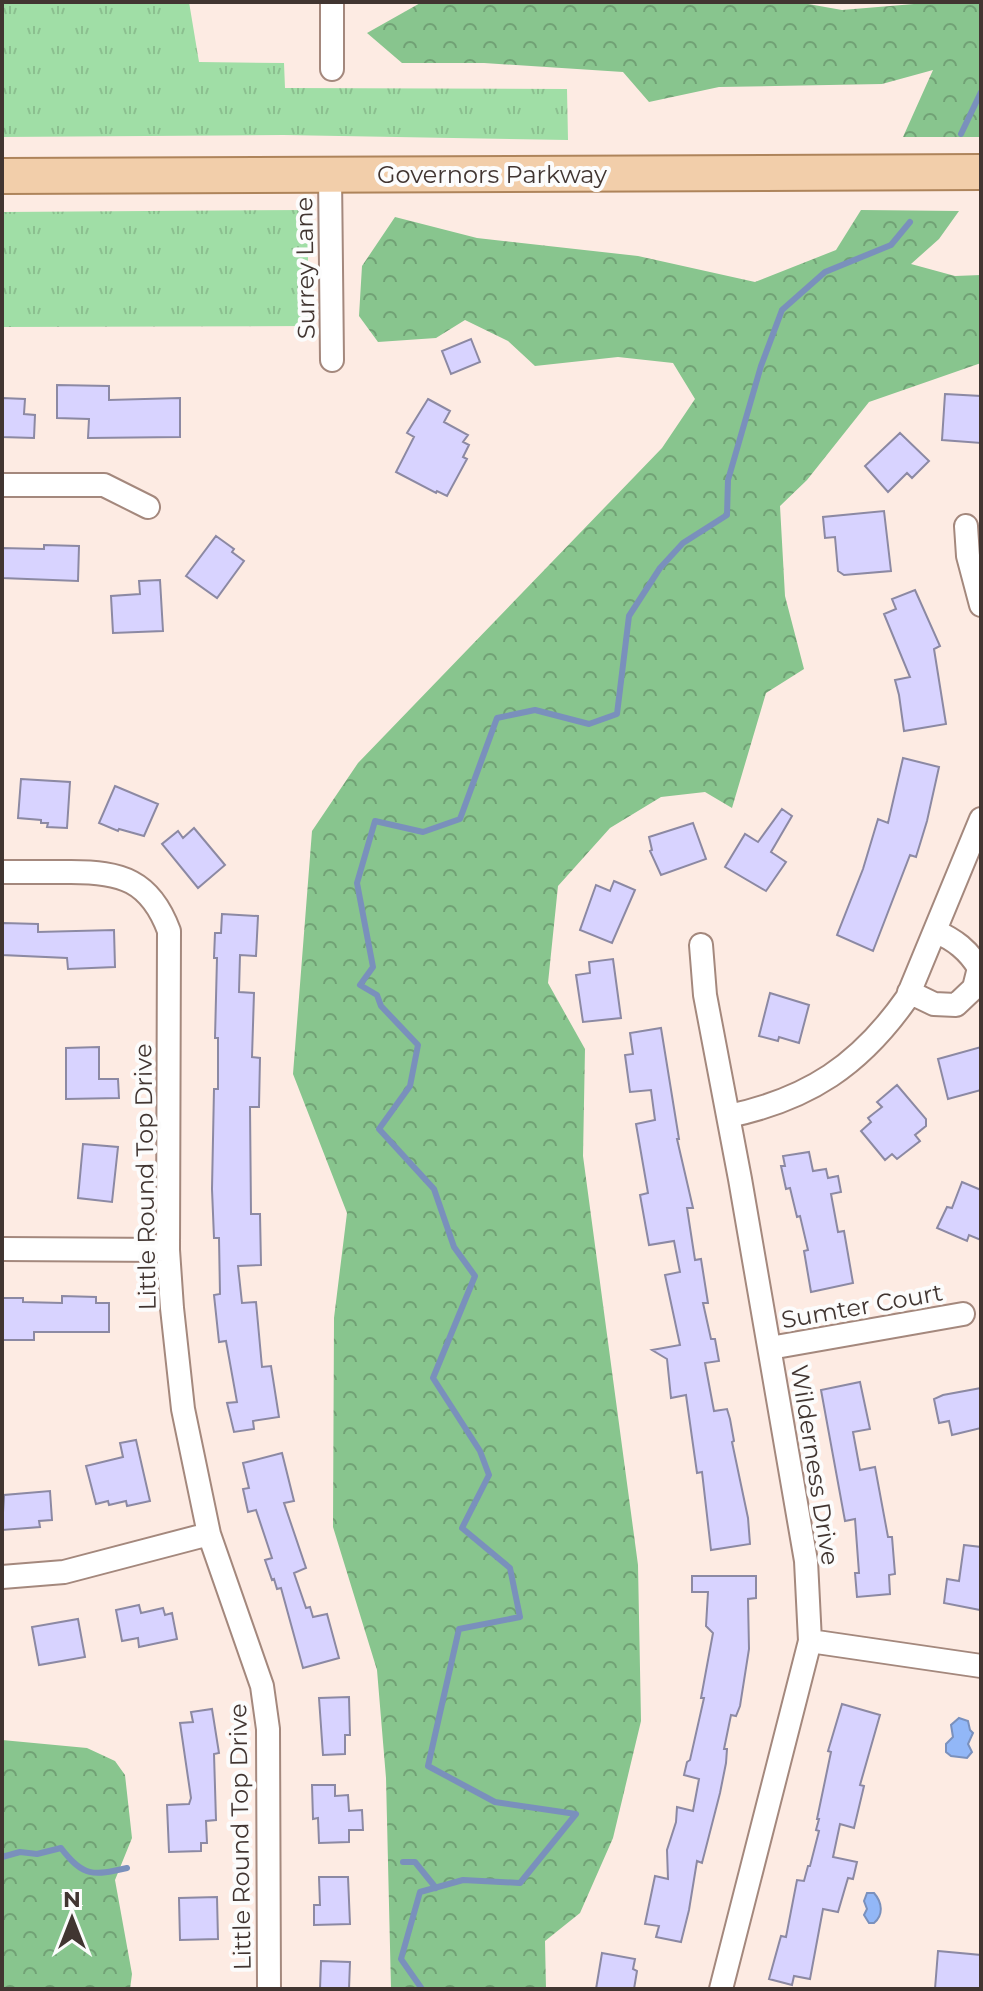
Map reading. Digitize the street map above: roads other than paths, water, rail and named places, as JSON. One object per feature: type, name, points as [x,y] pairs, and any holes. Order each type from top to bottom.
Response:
[{"type":"main road","name":"Governors Parkway","points":[[2,176],[981,172]]},
{"type":"street","points":[[332,2],[332,69]]},
{"type":"street","name":"Surrey Lane","points":[[330,175],[332,360]]},
{"type":"street","points":[[2,485],[104,485],[148,507]]},
{"type":"street","points":[[966,526],[968,556],[981,605]]},
{"type":"street","points":[[729,1116],[760,1110],[790,1099],[844,1068],[889,1024],[909,992],[981,819]]},
{"type":"street","name":"Little Round Top Drive","points":[[2,872],[103,872],[125,878],[145,891],[161,909],[169,931],[168,1250],[172,1308],[183,1409],[209,1534],[262,1686],[268,1729],[269,1989]]},
{"type":"street","points":[[909,992],[934,1004],[956,1005],[974,988],[979,968],[970,953],[954,940],[935,931]]},
{"type":"street","name":"Wilderness Drive","points":[[701,945],[705,995],[806,1561],[810,1641],[721,1989]]},
{"type":"street","points":[[2,1249],[168,1250]]},
{"type":"street","name":"Sumter Court","points":[[770,1348],[963,1314]]},
{"type":"street","points":[[2,1577],[64,1572],[209,1534]]},
{"type":"street","points":[[810,1641],[981,1666]]},
{"type":"water","points":[[959,1718],[968,1721],[973,1733],[968,1744],[972,1752],[967,1758],[951,1756],[946,1752],[946,1744],[953,1737],[951,1725]]},
{"type":"water","points":[[867,1893],[874,1893],[880,1904],[881,1912],[874,1923],[869,1923],[864,1915]]},
{"type":"waterway","points":[[961,134],[981,92]]},
{"type":"waterway","points":[[422,1989],[401,1959],[420,1892],[463,1880],[520,1883],[576,1814],[495,1802],[428,1766],[459,1629],[520,1617],[510,1568],[462,1528],[489,1475],[480,1451],[433,1378],[475,1276],[454,1247],[434,1189],[379,1129],[410,1086],[418,1045],[381,1006],[377,995],[360,985],[373,967],[357,883],[375,821],[423,832],[460,819],[497,718],[535,710],[589,724],[617,714],[629,616],[660,568],[683,543],[727,515],[728,480],[761,366],[782,310],[825,272],[891,245],[910,222]]},
{"type":"waterway","points":[[2,1857],[61,1848],[76,1864],[90,1872],[127,1868]]},
{"type":"waterway","points":[[403,1862],[415,1862],[436,1888]]}]
